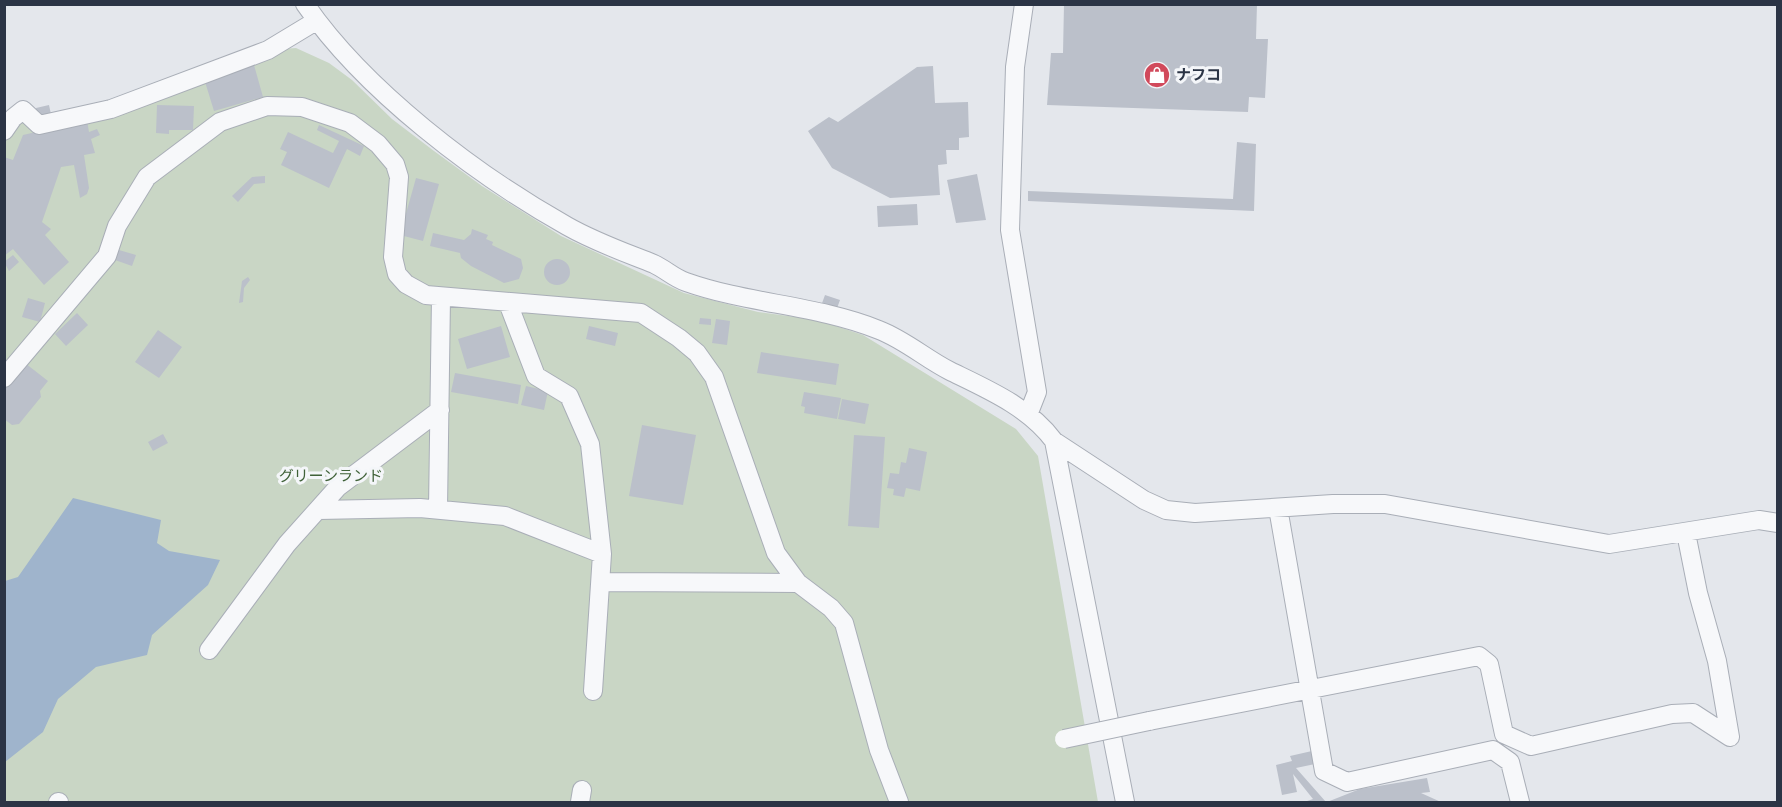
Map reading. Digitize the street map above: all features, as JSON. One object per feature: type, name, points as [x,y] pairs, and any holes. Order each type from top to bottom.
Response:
[{"type":"street","points":[[305,4],[316,21],[346,56],[442,142],[566,226],[611,249],[657,265],[683,281],[809,310],[880,330],[940,366],[991,390],[1028,415],[1054,441],[1144,500],[1166,510],[1195,513],[1333,504],[1385,504],[1609,544],[1759,520],[1778,523]]},
{"type":"street","points":[[1024,4],[1015,67],[1010,230],[1037,392],[1028,415]]},
{"type":"street","points":[[4,130],[23,110],[39,125],[111,109],[268,50],[316,21]]},
{"type":"street","points":[[4,378],[107,256],[117,226],[147,177],[220,122],[267,106],[302,107],[329,114],[350,123],[378,144],[395,164],[399,177],[393,257],[397,274],[406,284],[426,296],[641,313],[697,352],[714,377],[726,403],[776,553],[798,583],[831,608],[844,623],[879,750],[899,802]]},
{"type":"street","points":[[438,509],[441,297]]},
{"type":"street","points":[[508,303],[536,376],[569,396],[590,444],[602,554],[602,582],[593,692]]},
{"type":"street","points":[[209,650],[287,544],[338,487],[440,410]]},
{"type":"street","points":[[1054,441],[1125,802]]},
{"type":"street","points":[[1278,508],[1324,771],[1347,783],[1493,750],[1510,762],[1520,802]]},
{"type":"street","points":[[318,510],[438,509],[506,516],[602,554]]},
{"type":"street","points":[[1064,739],[1479,656],[1489,664],[1504,734],[1531,746],[1672,714],[1693,713],[1730,737],[1717,660],[1698,593],[1686,533]]},
{"type":"street","points":[[602,582],[798,583]]},
{"type":"green space","name":"グリーンランド","points":[[296,48],[329,63],[352,80],[392,119],[434,151],[482,186],[561,236],[684,293],[758,312],[818,320],[863,335],[1016,429],[1038,456],[1098,802],[5,802],[5,131],[13,118],[40,125],[268,50]]},
{"type":"water","points":[[73,498],[161,520],[157,543],[169,551],[220,560],[208,585],[152,635],[147,655],[96,667],[58,699],[43,732],[5,762],[5,581],[18,577]]},
{"type":"building","name":"ナフコ","points":[[1064,4],[1257,4],[1256,39],[1268,39],[1265,98],[1249,97],[1248,112],[1047,105],[1051,53],[1063,53]]},
{"type":"building","points":[[252,58],[263,97],[214,111],[202,72]]},
{"type":"building","points":[[933,66],[935,103],[968,102],[969,137],[959,138],[959,150],[946,150],[947,164],[938,165],[940,195],[890,198],[832,168],[808,131],[829,117],[838,122],[917,67]]},
{"type":"building","points":[[49,105],[54,128],[87,120],[89,132],[97,129],[100,135],[91,139],[95,153],[84,155],[89,188],[87,194],[80,198],[74,165],[61,167],[42,222],[51,229],[45,235],[69,262],[44,285],[13,249],[4,256],[4,157],[13,160],[23,135],[40,131],[36,108]]},
{"type":"building","points":[[157,105],[194,106],[193,130],[169,130],[169,134],[156,133]]},
{"type":"building","points":[[319,125],[364,146],[360,156],[347,149],[329,188],[281,165],[287,152],[280,149],[288,132],[333,153],[339,141],[317,130]]},
{"type":"building","points":[[1237,142],[1256,144],[1254,211],[1028,201],[1028,191],[1233,199]]},
{"type":"building","points":[[977,174],[986,220],[956,223],[947,180]]},
{"type":"building","points":[[265,176],[265,183],[254,184],[238,202],[232,196],[252,177]]},
{"type":"building","points":[[416,178],[439,184],[423,241],[400,235]]},
{"type":"building","points":[[917,204],[918,225],[878,227],[877,206]]},
{"type":"building","points":[[472,229],[488,235],[486,239],[493,242],[492,245],[521,259],[523,268],[519,279],[504,283],[471,266],[461,258],[460,253],[430,246],[433,233],[464,240],[471,234]]},
{"type":"building","points":[[119,250],[136,255],[132,266],[115,260]]},
{"type":"building","points":[[13,255],[19,262],[9,271],[4,262]]},
{"type":"building","points":[[557,259],[566,263],[570,272],[566,281],[557,285],[548,281],[544,272],[548,263]]},
{"type":"building","points":[[248,277],[250,280],[244,288],[243,302],[239,303],[242,281]]},
{"type":"building","points":[[825,295],[840,300],[836,311],[821,306]]},
{"type":"building","points":[[28,298],[45,303],[40,322],[22,317]]},
{"type":"building","points":[[77,313],[88,325],[66,346],[55,334]]},
{"type":"building","points":[[700,318],[711,319],[711,325],[699,324]]},
{"type":"building","points":[[716,319],[730,321],[727,345],[712,343]]},
{"type":"building","points":[[501,326],[510,357],[467,369],[458,339]]},
{"type":"building","points":[[589,326],[618,333],[615,346],[586,339]]},
{"type":"building","points":[[158,330],[182,347],[159,378],[135,362]]},
{"type":"building","points":[[761,352],[839,364],[836,385],[757,373]]},
{"type":"building","points":[[25,363],[48,381],[40,391],[41,397],[19,424],[12,425],[4,419],[4,381]]},
{"type":"building","points":[[455,373],[521,385],[518,404],[451,392]]},
{"type":"building","points":[[526,386],[548,391],[544,410],[521,405]]},
{"type":"building","points":[[804,392],[841,398],[837,419],[804,413],[805,407],[801,406]]},
{"type":"building","points":[[842,399],[869,404],[865,424],[838,419]]},
{"type":"building","points":[[642,425],[696,435],[683,505],[629,496]]},
{"type":"building","points":[[163,434],[168,443],[153,451],[148,442]]},
{"type":"building","points":[[854,435],[885,437],[879,528],[848,526]]},
{"type":"building","points":[[909,448],[927,452],[920,491],[906,488],[904,497],[893,495],[894,489],[887,488],[890,473],[899,474],[901,462],[906,463]]},
{"type":"building","points":[[1312,751],[1315,764],[1296,768],[1326,802],[1304,802],[1313,799],[1293,774],[1297,792],[1282,795],[1276,765],[1292,761],[1290,756]]},
{"type":"building","points":[[1427,778],[1430,792],[1421,793],[1441,802],[1327,802],[1360,789]]},
{"type":"place","name":"ナフコ","points":[[1157,75]]}]
